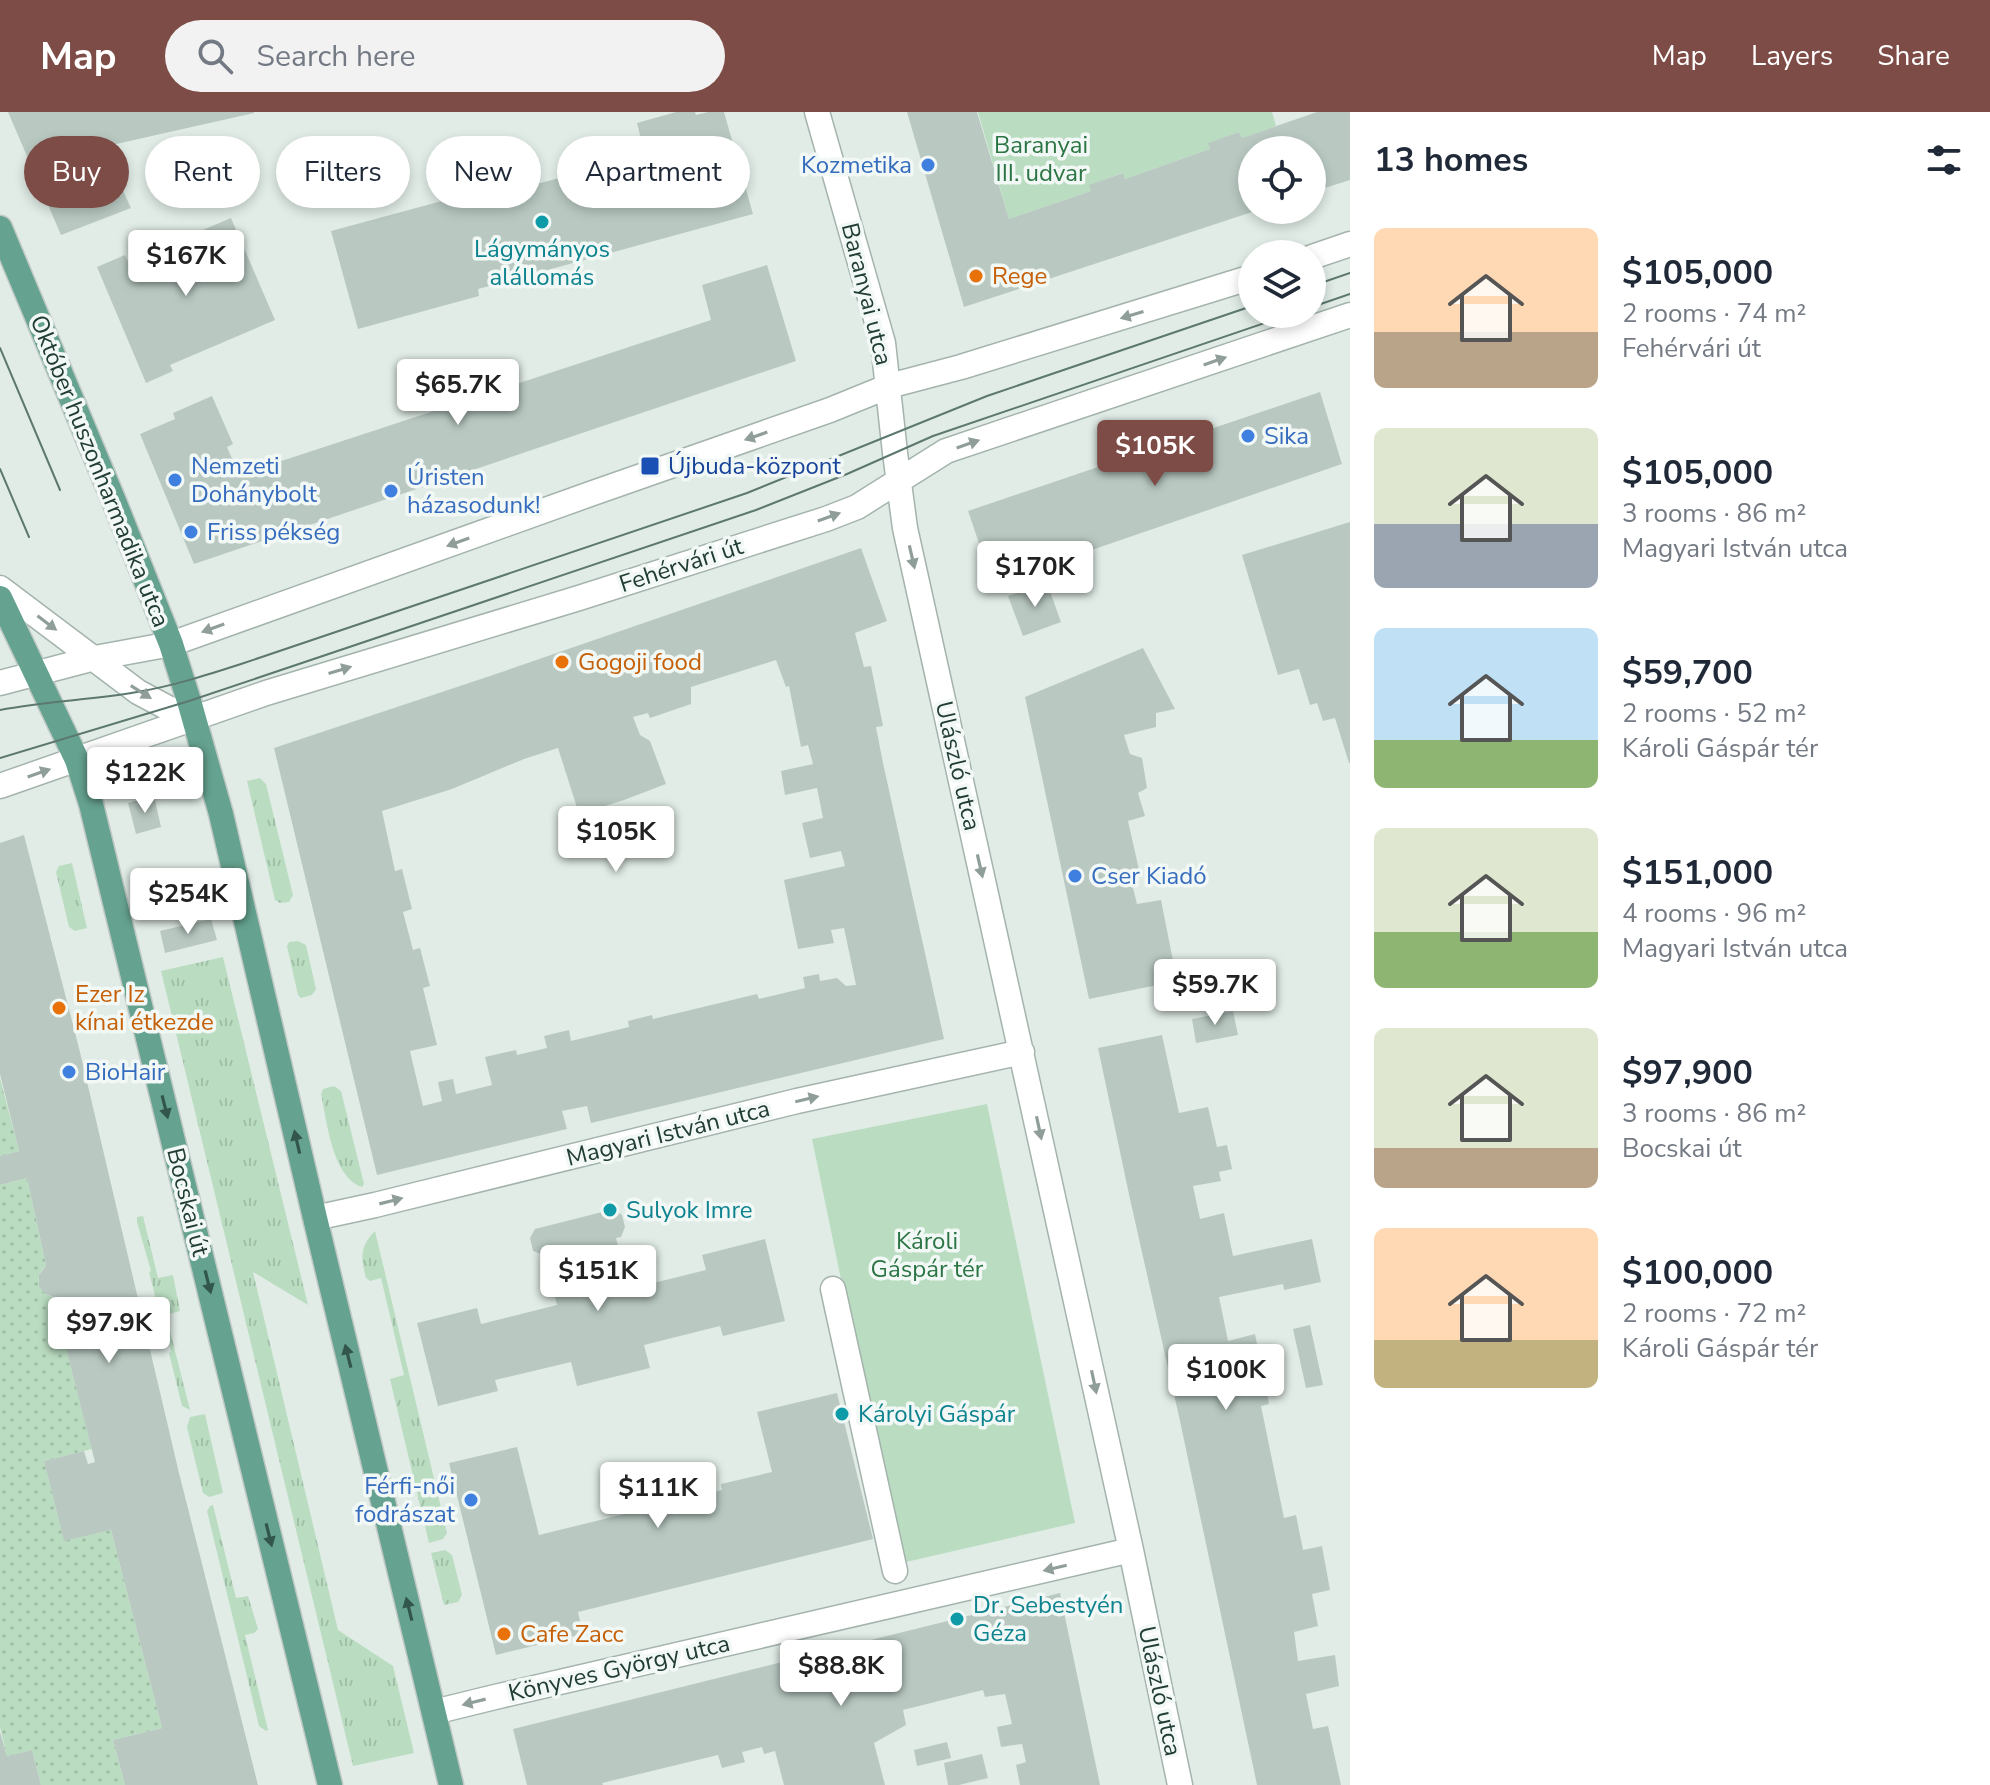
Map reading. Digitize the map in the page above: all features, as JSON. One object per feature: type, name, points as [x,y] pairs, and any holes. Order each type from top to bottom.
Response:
[{"type":"main road","name":"Október huszonharmadika utca","points":[[0,228],[171,644],[192,718]]},
{"type":"main road","points":[[0,598],[36,673]]},
{"type":"main road","name":"Bocskai út","points":[[36,673],[77,760],[91,804],[330,1785]]},
{"type":"main road","points":[[192,718],[221,814],[451,1785]]},
{"type":"street","name":"Baranyai utca","points":[[817,112],[883,343],[900,480]]},
{"type":"street","points":[[1326,252],[1350,244]]},
{"type":"street","points":[[0,683],[95,658],[171,644],[830,410],[889,386],[961,367],[1238,281]]},
{"type":"street","name":"Fehérvári út","points":[[0,786],[266,693],[826,519],[857,507],[946,451],[1350,315]]},
{"type":"street","name":"Ulászló utca","points":[[900,480],[905,528],[1022,1052]]},
{"type":"street","points":[[0,588],[138,692],[192,718]]},
{"type":"street","points":[[0,690],[36,673]]},
{"type":"street","points":[[1022,1052],[1131,1550]]},
{"type":"street","name":"Magyari István utca","points":[[315,1218],[797,1101],[1022,1052]]},
{"type":"street","points":[[833,1289],[895,1571]]},
{"type":"street","name":"Ulászló utca","points":[[1131,1550],[1180,1785]]},
{"type":"street","name":"Könyves György utca","points":[[434,1712],[1131,1550]]},
{"type":"green space","name":"Baranyai III. udvar","points":[[978,112],[1272,112],[1276,126],[1248,136],[1241,136],[1239,132],[1209,143],[1210,149],[1125,179],[1122,173],[1090,185],[1091,191],[1009,219]]},
{"type":"green space","points":[[260,778],[266,784],[293,895],[289,902],[275,900],[247,781]]},
{"type":"green space","points":[[72,863],[87,928],[75,931],[69,927],[56,872],[59,866]]},
{"type":"green space","points":[[298,941],[306,945],[316,989],[312,995],[301,998],[287,946],[289,942]]},
{"type":"green space","points":[[223,957],[308,1305],[253,1272],[338,1630],[393,1666],[414,1753],[353,1766],[161,971]]},
{"type":"green space","points":[[0,1078],[19,1151],[0,1156]]},
{"type":"green space","points":[[334,1086],[341,1091],[364,1184],[362,1187],[344,1172],[332,1147],[321,1094],[323,1089]]},
{"type":"green space","name":"Károli Gáspár tér","points":[[987,1104],[1075,1523],[906,1562],[860,1371],[812,1139]]},
{"type":"green space","points":[[27,1178],[46,1265],[39,1283],[43,1291],[53,1297],[92,1449],[44,1461],[64,1540],[111,1530],[162,1728],[113,1740],[125,1785],[41,1785],[32,1750],[7,1756],[0,1727],[0,1185]]},
{"type":"green space","points":[[143,1216],[158,1278],[173,1275],[180,1311],[166,1315],[190,1410],[182,1406],[171,1351],[149,1272],[137,1222],[137,1217]]},
{"type":"green space","points":[[375,1231],[447,1533],[443,1539],[429,1543],[390,1379],[404,1375],[381,1278],[370,1281],[366,1278],[363,1264],[364,1248]]},
{"type":"green space","points":[[205,1414],[223,1493],[209,1497],[203,1493],[187,1427],[190,1417]]},
{"type":"green space","points":[[213,1505],[236,1598],[248,1596],[258,1629],[245,1635],[266,1731],[259,1726],[207,1511]]},
{"type":"green space","points":[[445,1550],[452,1555],[462,1595],[458,1602],[444,1605],[431,1553]]},
{"type":"building","points":[[8,112],[254,112],[129,141],[129,136],[24,136],[24,149]]},
{"type":"building","name":"Lágymányos alállomás","points":[[676,112],[695,112],[696,115],[724,112],[731,136],[640,136],[637,123]]},
{"type":"building","points":[[907,112],[977,112],[1009,219],[1091,191],[1089,185],[1123,173],[1125,179],[1210,149],[1208,143],[1239,132],[1238,217],[964,307]]},
{"type":"building","points":[[1317,112],[1350,112],[1350,180],[1326,188],[1326,136],[1248,136]]},
{"type":"building","name":"Lágymányos alállomás","points":[[557,179],[557,208],[750,208],[750,203],[753,214],[478,289],[479,296],[358,329],[331,231],[426,205],[426,208],[541,208],[541,183]]},
{"type":"building","points":[[129,204],[131,208],[61,235],[49,208],[129,208]]},
{"type":"building","points":[[231,218],[275,320],[170,365],[173,371],[146,383],[97,267],[125,255],[128,262]]},
{"type":"building","points":[[767,265],[796,361],[194,564],[140,434],[175,419],[173,413],[212,396],[233,444],[227,447],[239,475],[711,320],[702,285]]},
{"type":"building","points":[[1320,392],[1342,464],[993,584],[968,511]]},
{"type":"building","points":[[1350,522],[1349,763],[1335,718],[1323,721],[1317,703],[1310,705],[1299,669],[1278,675],[1242,555]]},
{"type":"building","points":[[861,548],[887,621],[855,633],[864,667],[871,666],[883,726],[876,727],[883,763],[944,1039],[591,1123],[587,1106],[562,1111],[567,1129],[377,1175],[274,748]],"holes":[[[776,660],[786,687],[789,686],[801,747],[808,745],[813,764],[781,771],[785,795],[817,788],[823,818],[802,823],[810,858],[841,851],[845,866],[784,880],[798,949],[834,943],[831,930],[844,928],[856,985],[846,986],[837,978],[820,981],[819,974],[803,977],[805,988],[759,999],[757,994],[653,1019],[652,1015],[628,1021],[629,1027],[571,1041],[569,1030],[544,1036],[547,1048],[517,1055],[516,1050],[485,1057],[492,1085],[456,1094],[453,1079],[438,1082],[442,1101],[423,1106],[410,1051],[437,1045],[423,988],[430,986],[420,948],[413,950],[403,912],[412,909],[402,869],[395,871],[382,811],[452,789],[558,748],[579,814],[666,784],[650,741],[640,735],[633,717],[648,713],[650,718],[691,704],[691,687]]]},
{"type":"building","points":[[1047,583],[1061,622],[1023,636],[1008,596]]},
{"type":"building","points":[[1143,648],[1175,709],[1156,713],[1156,727],[1124,735],[1130,754],[1142,758],[1147,788],[1138,793],[1145,816],[1128,821],[1140,874],[1130,876],[1137,904],[1161,900],[1177,981],[1089,999],[1025,697]]},
{"type":"building","points":[[154,796],[161,827],[136,834],[128,803]]},
{"type":"building","points":[[24,835],[80,1052],[179,1473],[258,1785],[125,1785],[113,1740],[162,1728],[111,1530],[64,1541],[44,1461],[84,1451],[88,1464],[95,1462],[53,1297],[44,1293],[39,1286],[39,1275],[46,1265],[27,1178],[0,1185],[0,1156],[19,1151],[0,1074],[0,843]]},
{"type":"building","points":[[211,919],[217,940],[165,953],[160,931]]},
{"type":"building","points":[[1233,1011],[1238,1035],[1196,1043],[1192,1019]]},
{"type":"building","points":[[1162,1035],[1179,1113],[1208,1107],[1217,1147],[1227,1145],[1232,1169],[1219,1172],[1221,1181],[1193,1186],[1200,1219],[1224,1213],[1233,1256],[1312,1239],[1321,1282],[1284,1290],[1283,1284],[1219,1297],[1228,1341],[1255,1334],[1269,1404],[1261,1406],[1284,1518],[1296,1515],[1303,1550],[1322,1546],[1330,1590],[1312,1594],[1318,1626],[1294,1632],[1298,1661],[1335,1655],[1339,1686],[1306,1694],[1313,1729],[1328,1726],[1341,1785],[1257,1785],[1098,1048]]},
{"type":"building","points":[[614,1209],[622,1215],[625,1227],[621,1237],[616,1238],[629,1289],[706,1270],[702,1255],[765,1239],[785,1321],[723,1336],[720,1326],[644,1345],[650,1368],[577,1386],[571,1362],[495,1380],[498,1391],[438,1406],[417,1323],[477,1308],[481,1324],[557,1305],[544,1255],[533,1251],[530,1238],[535,1229]]},
{"type":"building","points":[[1310,1325],[1323,1385],[1306,1388],[1293,1329]]},
{"type":"building","points":[[837,1393],[873,1539],[578,1612],[583,1634],[496,1655],[449,1463],[517,1447],[539,1535],[722,1490],[721,1484],[772,1472],[757,1412]]},
{"type":"building","points":[[1060,1593],[1100,1785],[1020,1785],[1016,1765],[1026,1762],[1022,1744],[1001,1747],[997,1727],[1012,1724],[1005,1694],[985,1697],[983,1690],[903,1710],[906,1725],[874,1743],[885,1785],[784,1785],[775,1751],[764,1754],[762,1747],[742,1752],[745,1762],[722,1768],[718,1755],[603,1785],[527,1785],[513,1729]]},
{"type":"building","points":[[0,1732],[7,1756],[32,1750],[41,1785],[0,1785]]},
{"type":"building","points":[[947,1742],[951,1758],[917,1766],[914,1750]]},
{"type":"building","points":[[982,1754],[988,1778],[948,1785],[944,1763]]},
{"type":"tram line","points":[[1326,281],[1350,273]]},
{"type":"tram line","points":[[1326,302],[1350,294]]},
{"type":"tram line","points":[[0,710],[150,690],[241,664],[747,493],[987,396],[1238,311]]},
{"type":"tram line","points":[[0,758],[189,701],[756,510],[933,436],[1250,328]]},
{"type":"tram line","points":[[0,348],[60,490]]},
{"type":"tram line","points":[[0,469],[29,537]]},
{"type":"place","name":"Kozmetika","points":[[928,165]]},
{"type":"place","name":"Lágymányos alállomás","points":[[542,222]]},
{"type":"place","name":"Rege","points":[[976,276]]},
{"type":"place","name":"Sika","points":[[1248,436]]},
{"type":"place","name":"Újbuda-központ","points":[[650,466]]},
{"type":"place","name":"Nemzeti Dohánybolt","points":[[175,480]]},
{"type":"place","name":"Úristen házasodunk!","points":[[391,491]]},
{"type":"place","name":"Friss pékség","points":[[191,532]]},
{"type":"place","name":"Gogoji food","points":[[562,662]]},
{"type":"place","name":"Cser Kiadó","points":[[1075,876]]},
{"type":"place","name":"Ezer Iz kínai étkezde","points":[[59,1008]]},
{"type":"place","name":"BioHair","points":[[69,1072]]},
{"type":"place","name":"Sulyok Imre","points":[[610,1210]]},
{"type":"place","name":"Károlyi Gáspár","points":[[842,1414]]},
{"type":"place","name":"Férfi-női fodrászat","points":[[471,1500]]},
{"type":"place","name":"Dr. Sebestyén Géza","points":[[957,1619]]},
{"type":"place","name":"Cafe Zacc","points":[[504,1634]]}]
